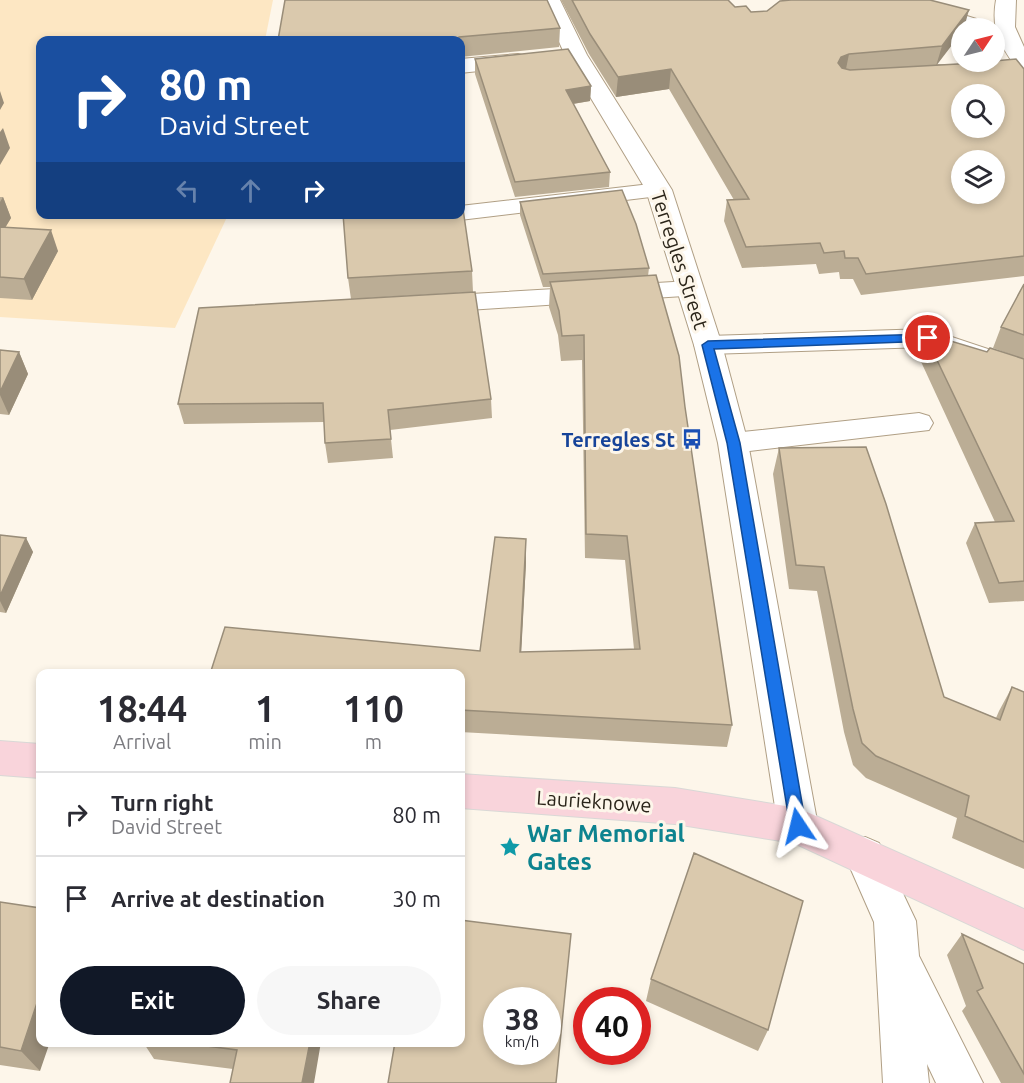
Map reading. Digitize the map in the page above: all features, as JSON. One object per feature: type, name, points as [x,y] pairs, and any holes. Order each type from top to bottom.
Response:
[{"type":"main road","points":[[0,758],[36,761]]},
{"type":"main road","name":"Laurieknowe","points":[[465,791],[675,806],[798,826],[1024,930]]},
{"type":"street","name":"Terregles Street","points":[[550,0],[556,57],[659,190],[708,345],[733,443],[798,826]]},
{"type":"street","points":[[1003,18],[1006,0]]},
{"type":"street","points":[[1005,39],[1024,62]]},
{"type":"street","points":[[465,66],[556,57]]},
{"type":"street","points":[[708,345],[928,338],[1024,371]]},
{"type":"street","points":[[865,856],[895,921],[906,1083]]},
{"type":"street","points":[[899,960],[960,1083]]},
{"type":"lane","points":[[898,0],[954,18]]},
{"type":"lane","points":[[1005,69],[1024,67]]},
{"type":"lane","points":[[465,212],[659,190]]},
{"type":"lane","points":[[418,305],[690,289]]},
{"type":"lane","points":[[733,443],[919,423]]},
{"type":"shaded area","points":[[0,0],[273,0],[266,36],[36,36],[36,219],[226,219],[175,328],[0,317]]},
{"type":"building","points":[[285,0],[547,0],[560,28],[465,36],[279,36]]},
{"type":"building","points":[[572,0],[728,0],[735,7],[746,6],[751,12],[767,11],[780,1],[791,0],[930,0],[969,10],[963,18],[951,18],[951,34],[942,46],[849,54],[841,57],[838,63],[842,68],[850,70],[951,64],[951,72],[1005,72],[1005,60],[1016,59],[1024,69],[1024,256],[866,274],[858,258],[845,258],[844,251],[824,253],[820,243],[746,247],[727,200],[749,199],[671,69],[618,77],[590,34]]},
{"type":"building","points":[[568,49],[591,86],[566,90],[610,172],[515,182],[475,59]]},
{"type":"building","points":[[622,190],[636,224],[649,268],[543,274],[520,202]]},
{"type":"building","points":[[343,219],[464,219],[472,271],[348,278]]},
{"type":"building","points":[[0,227],[51,230],[24,279],[0,277]]},
{"type":"building","points":[[656,275],[679,356],[732,725],[465,710],[465,669],[212,669],[225,627],[480,651],[495,537],[526,539],[520,652],[640,649],[627,536],[586,534],[584,335],[562,336],[559,311],[550,282]]},
{"type":"building","points":[[1024,284],[1024,335],[1001,327]]},
{"type":"building","points":[[475,292],[491,399],[388,410],[391,439],[325,443],[323,403],[178,404],[199,308]]},
{"type":"building","points":[[924,333],[987,352],[990,348],[1024,359],[1024,581],[999,583],[975,523],[1014,521]]},
{"type":"building","points":[[0,350],[19,352],[0,392]]},
{"type":"building","points":[[866,447],[886,504],[944,697],[1000,720],[1012,687],[1024,692],[1024,842],[965,816],[969,796],[876,756],[862,743],[824,567],[796,565],[779,448]]},
{"type":"building","points":[[0,535],[26,538],[0,596]]},
{"type":"building","points":[[694,853],[803,901],[768,1030],[651,979]]},
{"type":"building","points":[[0,902],[36,907],[36,1006],[21,1051],[0,1047]]},
{"type":"building","points":[[465,921],[571,934],[561,1033],[561,987],[483,987],[483,1065],[558,1065],[556,1083],[388,1083],[394,1047],[465,1047]]},
{"type":"building","points":[[962,934],[1024,964],[1024,1074],[977,991],[983,988]]},
{"type":"building","points":[[214,1047],[309,1047],[302,1083],[230,1083],[237,1050]]},
{"type":"place","name":"Terregles St","points":[[692,439]]},
{"type":"place","name":"War Memorial Gates","points":[[510,847]]},
{"type":"route","points":[[798,826],[733,443],[708,345],[928,338]]}]
